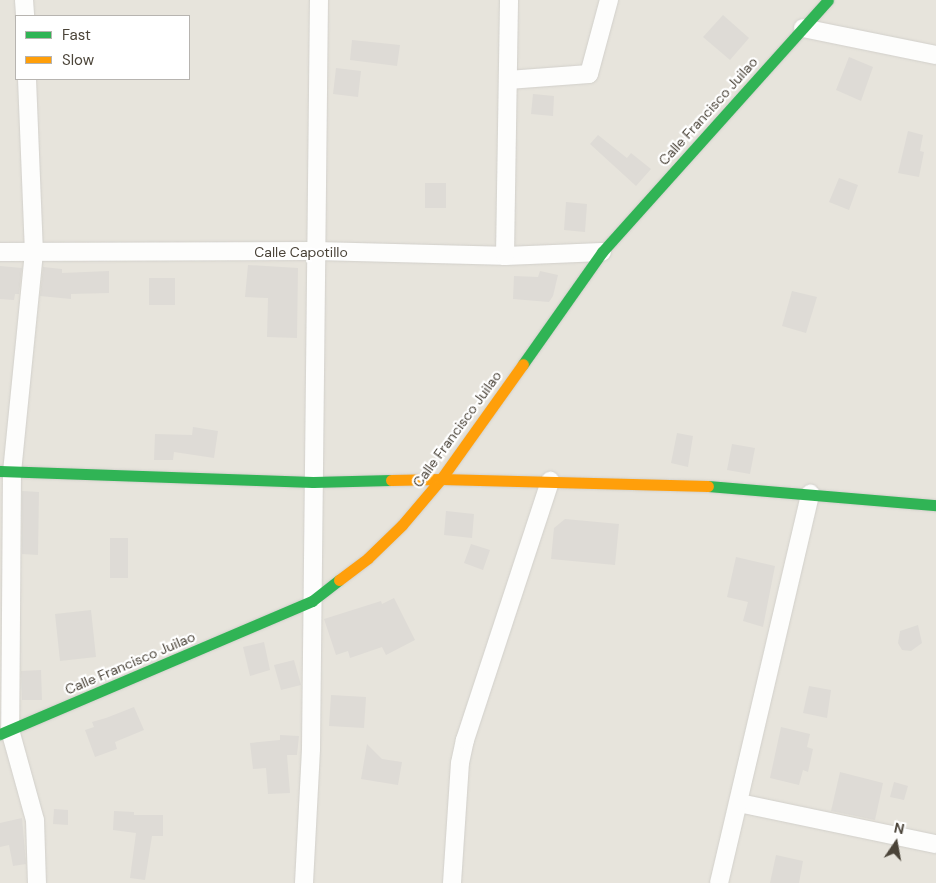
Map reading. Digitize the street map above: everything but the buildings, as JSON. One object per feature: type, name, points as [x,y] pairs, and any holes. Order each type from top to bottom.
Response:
[{"type":"street","points":[[24,0],[25,15]]},
{"type":"street","points":[[304,883],[311,749],[319,0]]},
{"type":"street","points":[[505,256],[509,0]]},
{"type":"street","points":[[508,80],[589,74],[609,0]]},
{"type":"street","name":"Calle Francisco Juilao","points":[[5,732],[312,601],[368,558],[402,525],[442,480],[602,252],[828,0]]},
{"type":"street","points":[[803,28],[936,54]]},
{"type":"street","points":[[27,80],[34,252],[6,471],[5,732],[36,820],[37,883]]},
{"type":"street","name":"Calle Capotillo","points":[[0,252],[316,251],[505,256],[602,252]]},
{"type":"street","points":[[6,471],[313,482],[442,480],[701,485],[936,505]]},
{"type":"street","points":[[452,883],[460,763],[465,740],[550,481]]},
{"type":"street","points":[[719,883],[810,494]]},
{"type":"street","points":[[739,803],[936,844]]},
{"type":"shaded area","points":[[0,0],[936,0],[936,883],[0,883]]},
{"type":"traffic: fast","points":[[523,364],[602,252],[828,0]]},
{"type":"traffic: fast","points":[[0,471],[313,482],[391,480]]},
{"type":"traffic: fast","points":[[708,486],[936,505]]},
{"type":"traffic: fast","points":[[0,734],[312,601],[339,580]]},
{"type":"traffic: slow","points":[[339,580],[368,558],[402,525],[441,479],[523,364]]},
{"type":"traffic: slow","points":[[391,480],[441,479],[708,486]]}]
